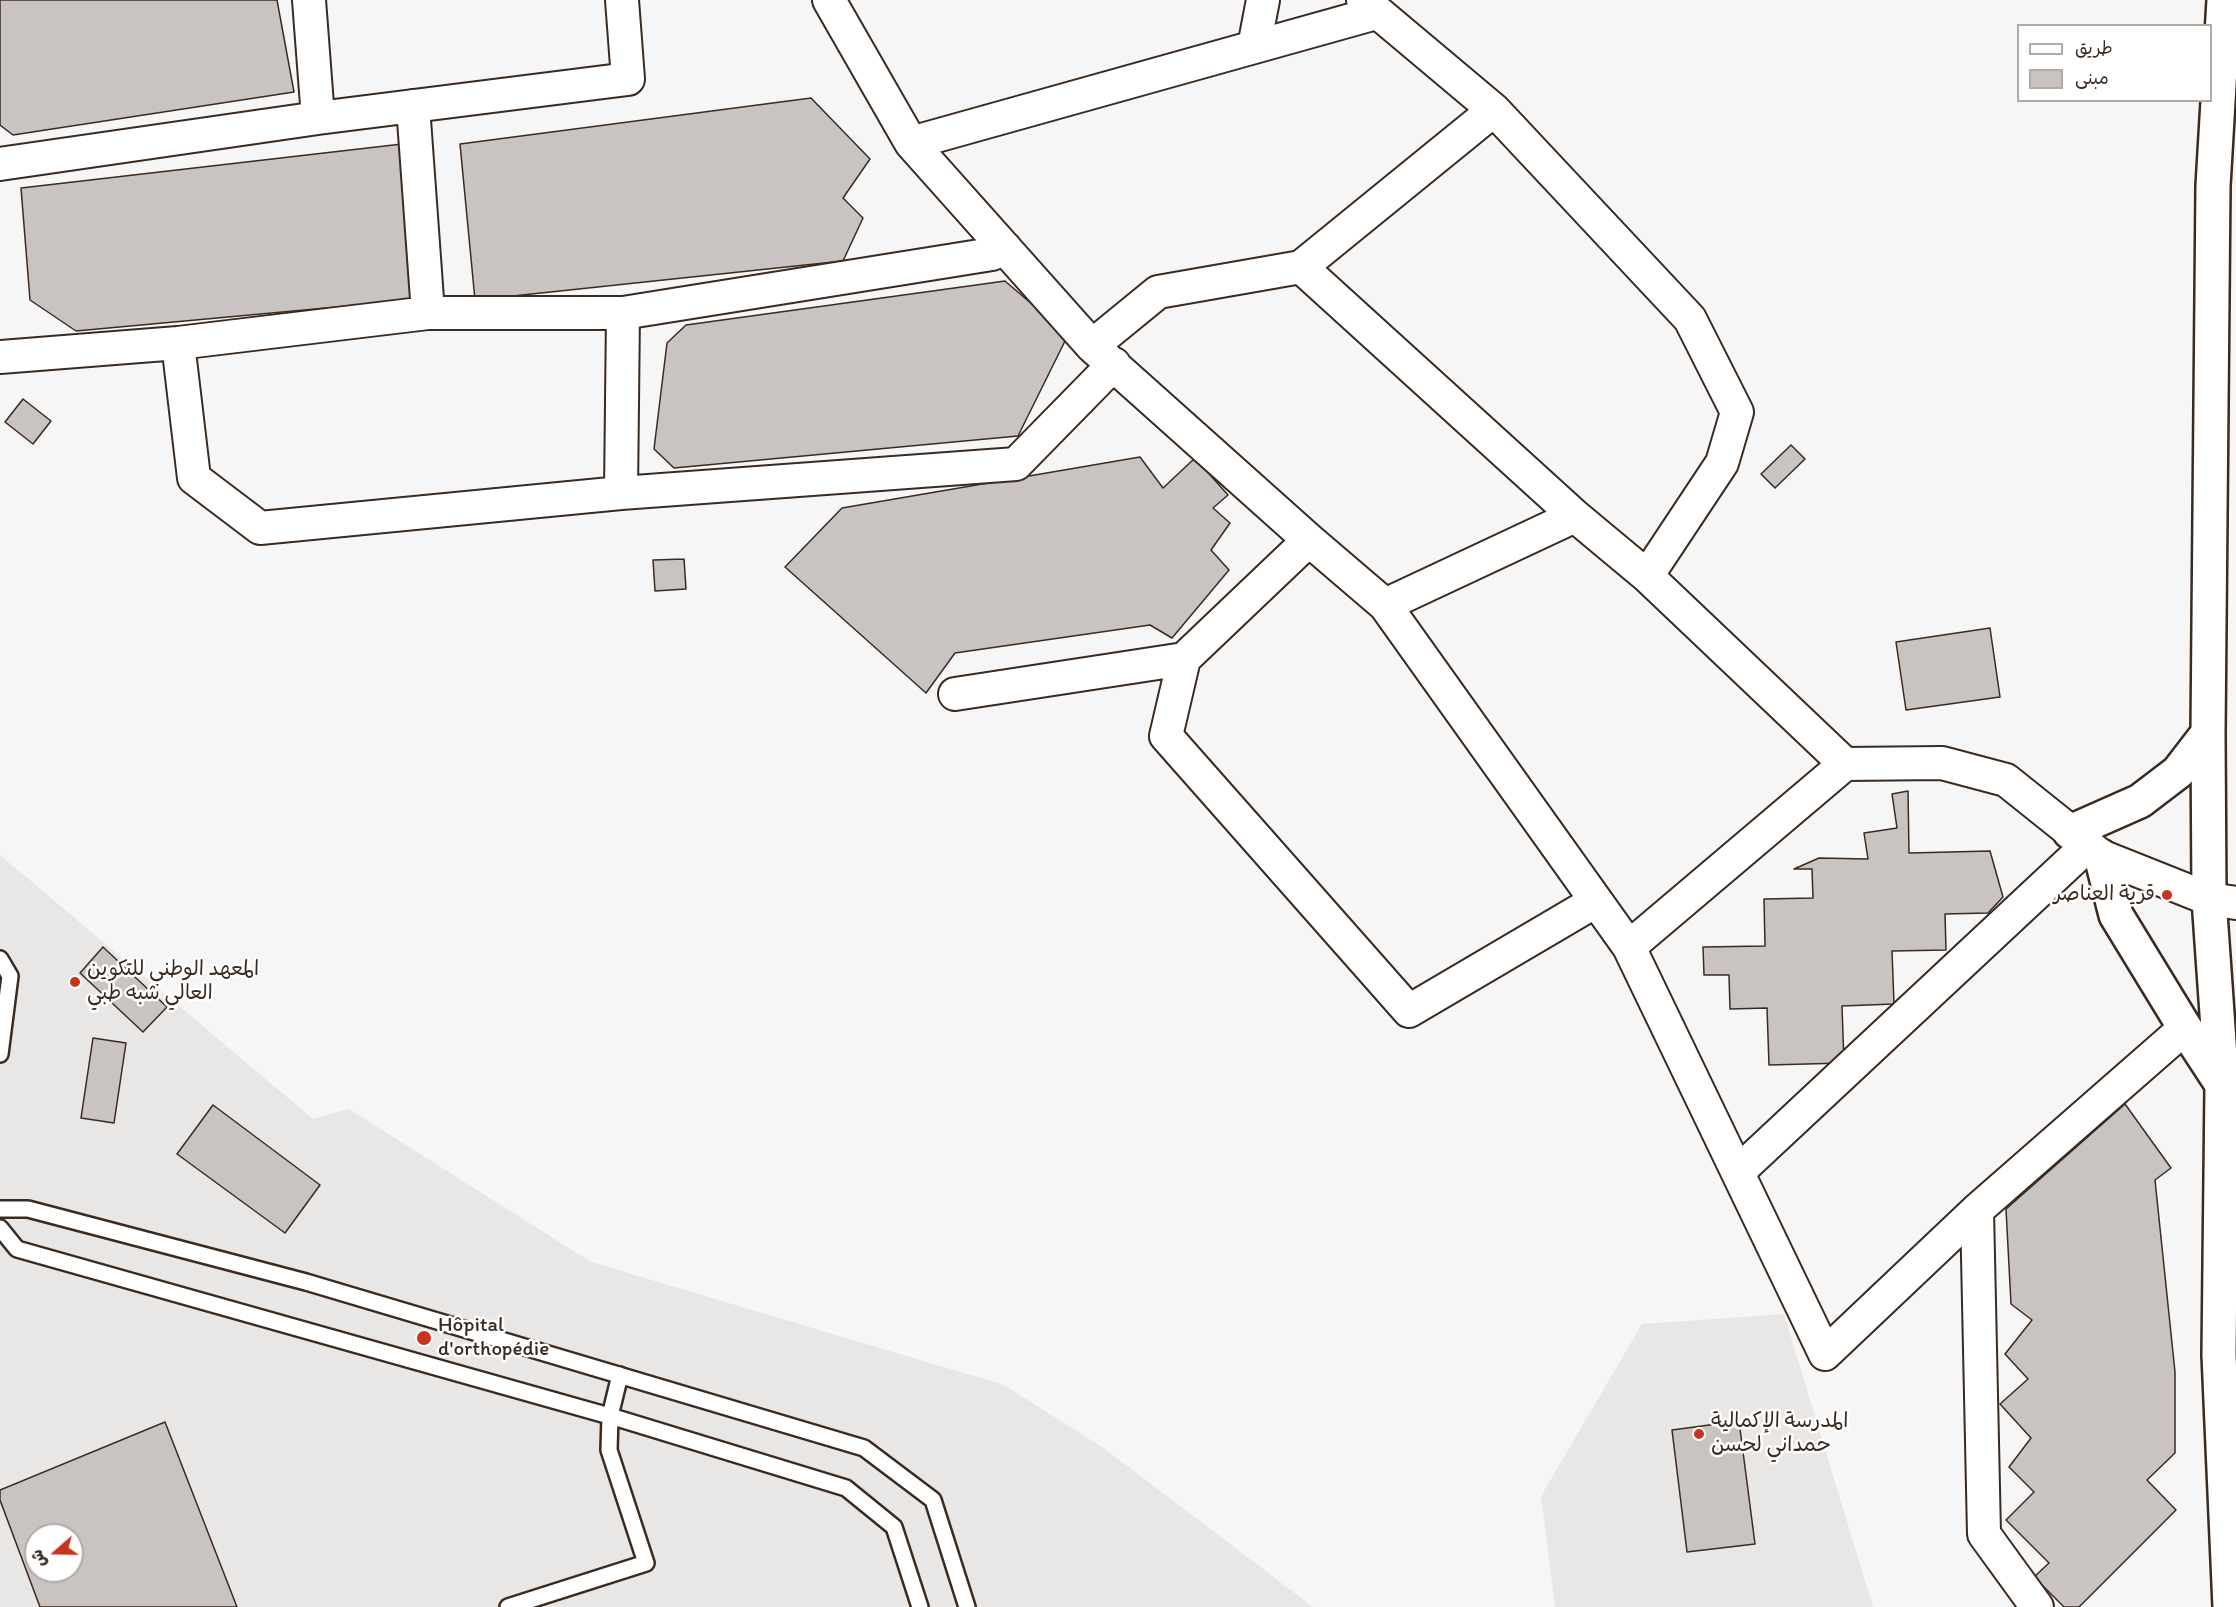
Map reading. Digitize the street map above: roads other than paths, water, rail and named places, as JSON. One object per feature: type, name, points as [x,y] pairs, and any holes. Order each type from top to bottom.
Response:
[{"type":"main road","points":[[2224,0],[2213,186],[2208,733],[2223,901],[2219,1355],[2230,1607]]},
{"type":"main road","points":[[2208,733],[2178,772],[2086,844],[2116,915],[2222,1085]]},
{"type":"street","points":[[309,0],[318,118]]},
{"type":"street","points":[[0,164],[318,118],[628,79],[622,0]]},
{"type":"street","points":[[830,0],[911,143],[1103,355],[1385,605],[1629,947],[1825,1354],[1977,1210],[2185,1028]]},
{"type":"street","points":[[1254,47],[1263,0]]},
{"type":"street","points":[[911,143],[1254,47],[1370,6],[1494,110],[1690,319],[1737,412],[1722,463],[1647,576]]},
{"type":"street","points":[[413,106],[428,313]]},
{"type":"street","points":[[178,343],[194,478],[260,528],[621,493],[1016,464],[1103,355],[1158,292],[1301,267],[1494,110]]},
{"type":"street","points":[[0,357],[178,343],[428,313],[623,313],[992,254],[1005,248]]},
{"type":"street","points":[[1301,267],[1575,516],[1647,576],[1845,764]]},
{"type":"street","points":[[621,493],[623,313]]},
{"type":"street","points":[[1385,605],[1575,516]]},
{"type":"street","points":[[1309,540],[1184,659],[1166,736],[1409,1011],[1596,901]]},
{"type":"street","points":[[955,694],[1184,659]]},
{"type":"street","points":[[1629,947],[1845,764],[1942,763],[2006,780],[2086,844],[2223,901]]},
{"type":"street","points":[[1738,1172],[2086,844]]},
{"type":"street","points":[[1977,1210],[1984,1534],[2037,1607]]},
{"type":"lane","points":[[0,958],[10,976],[0,1054]]},
{"type":"lane","points":[[0,1209],[28,1209],[306,1282],[864,1448],[933,1500],[967,1607]]},
{"type":"lane","points":[[0,1228],[17,1249],[610,1416],[846,1488],[894,1527],[920,1607]]},
{"type":"lane","points":[[508,1607],[646,1563],[609,1450],[610,1416],[620,1375]]},
{"type":"place","name":"قرية العناصر","points":[[2167,895]]},
{"type":"place","name":"المعهد الوطني للتكوين العالي شبه طبي","points":[[75,982]]},
{"type":"place","name":"Hôpital d'orthopédie","points":[[424,1338]]},
{"type":"place","name":"المدرسة الإكمالية حمداني لحسن","points":[[1699,1434]]}]
